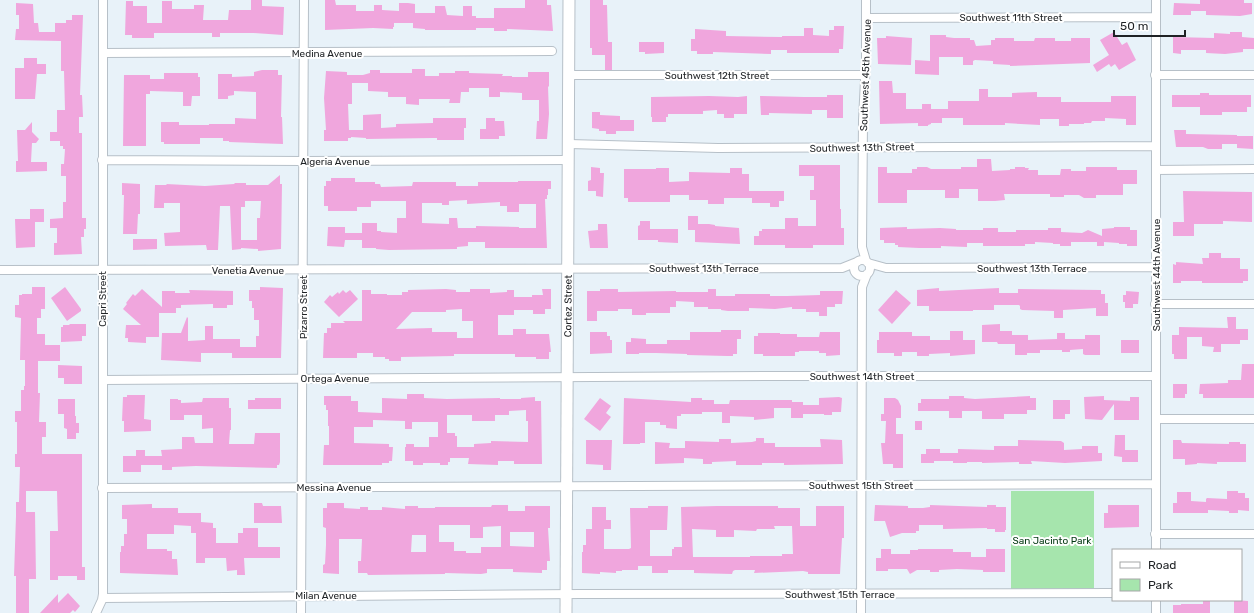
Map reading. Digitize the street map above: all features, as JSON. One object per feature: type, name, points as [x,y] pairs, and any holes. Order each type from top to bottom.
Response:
[{"type":"street","name":"Capri Street","points":[[103,0],[103,598]]},
{"type":"street","name":"Pizarro Street","points":[[301,613],[304,0]]},
{"type":"street","name":"Cortez Street","points":[[566,613],[569,0]]},
{"type":"street","name":"Southwest 45th Avenue","points":[[862,262],[866,0]]},
{"type":"street","name":"Southwest 44th Avenue","points":[[1156,0],[1156,549]]},
{"type":"street","name":"Southwest 11th Street","points":[[866,18],[1156,17]]},
{"type":"street","name":"Medina Avenue","points":[[102,53],[552,51]]},
{"type":"street","name":"Southwest 12th Street","points":[[569,75],[864,75]]},
{"type":"street","points":[[1155,75],[1254,75]]},
{"type":"street","name":"Southwest 13th Street","points":[[569,144],[718,148],[1155,146]]},
{"type":"street","name":"Algeria Avenue","points":[[102,160],[568,160]]},
{"type":"street","points":[[1156,170],[1254,169]]},
{"type":"street","points":[[861,613],[860,485],[862,287],[869,267],[862,262],[854,268],[862,287]]},
{"type":"street","name":"Southwest 13th Terrace","points":[[567,268],[842,268],[862,262],[886,268],[1156,268]]},
{"type":"street","name":"Venetia Avenue","points":[[0,270],[567,268]]},
{"type":"street","name":"Southwest 13th Terrace","points":[[842,268],[856,272]]},
{"type":"street","name":"Southwest 13th Terrace","points":[[867,273],[886,268]]},
{"type":"street","points":[[856,272],[861,275],[867,273]]},
{"type":"street","points":[[1155,304],[1254,304]]},
{"type":"street","name":"Southwest 14th Street","points":[[567,377],[1156,376]]},
{"type":"street","name":"Ortega Avenue","points":[[102,380],[567,377]]},
{"type":"street","points":[[1156,419],[1254,419]]},
{"type":"street","name":"Southwest 15th Street","points":[[566,485],[1156,484]]},
{"type":"street","name":"Messina Avenue","points":[[102,488],[566,485]]},
{"type":"street","points":[[1156,534],[1254,534]]},
{"type":"street","name":"Southwest 15th Terrace","points":[[566,594],[1112,593]]},
{"type":"street","name":"Milan Avenue","points":[[103,598],[566,594]]},
{"type":"street","points":[[96,613],[103,598]]},
{"type":"street","points":[[1156,601],[1156,613]]},
{"type":"green space","name":"San Jacinto Park","points":[[1011,491],[1094,491],[1094,589],[1011,589]]},
{"type":"building","points":[[251,0],[262,0],[262,6],[284,7],[283,35],[220,33],[220,37],[212,37],[212,33],[154,33],[154,38],[132,38],[132,35],[125,35],[126,1],[133,1],[133,6],[147,6],[147,23],[162,23],[162,1],[172,1],[172,9],[194,9],[194,5],[204,5],[203,20],[228,20],[229,10],[251,10]]},
{"type":"building","points":[[325,0],[335,0],[336,5],[356,5],[356,11],[374,11],[374,5],[382,5],[382,10],[399,11],[399,3],[408,3],[415,4],[415,13],[435,13],[435,6],[445,6],[447,15],[463,16],[463,6],[472,6],[472,16],[476,16],[476,18],[494,18],[494,8],[525,8],[525,0],[547,0],[547,5],[551,5],[553,31],[507,29],[507,31],[494,31],[494,28],[476,28],[476,30],[425,30],[413,28],[413,23],[394,23],[393,29],[373,28],[325,30]]},
{"type":"building","points":[[590,0],[603,0],[603,5],[607,5],[608,42],[612,42],[612,70],[605,70],[605,55],[592,55],[592,48],[590,48]]},
{"type":"building","points":[[1200,0],[1244,0],[1244,3],[1252,3],[1252,14],[1240,16],[1206,15],[1206,11],[1191,11],[1191,15],[1173,15],[1174,3],[1200,4]]},
{"type":"building","points":[[16,3],[33,4],[34,23],[38,23],[39,32],[55,32],[55,23],[66,23],[66,20],[72,20],[72,15],[83,15],[80,95],[82,95],[83,117],[79,117],[79,133],[82,133],[82,218],[86,218],[86,229],[84,229],[84,237],[81,237],[82,254],[54,255],[54,243],[57,243],[57,228],[50,228],[50,219],[63,218],[63,202],[66,202],[66,176],[61,176],[61,164],[64,164],[65,149],[63,149],[63,146],[60,146],[60,141],[50,141],[50,132],[57,132],[57,110],[65,110],[64,71],[61,71],[61,41],[15,40],[16,29],[19,29],[19,15],[16,15]]},
{"type":"building","points":[[834,26],[844,26],[843,49],[839,49],[839,53],[787,53],[787,50],[771,50],[771,54],[713,52],[713,54],[697,54],[697,51],[691,51],[691,39],[695,39],[695,29],[726,31],[726,36],[782,37],[804,36],[804,28],[813,28],[813,35],[829,36],[829,30],[834,30]]},
{"type":"building","points":[[1114,32],[1122,45],[1127,42],[1136,60],[1119,70],[1115,64],[1111,67],[1109,64],[1097,72],[1093,65],[1109,55],[1100,40]]},
{"type":"building","points":[[1230,32],[1242,32],[1242,37],[1254,38],[1254,49],[1243,49],[1243,52],[1225,54],[1206,53],[1206,50],[1181,50],[1181,54],[1173,53],[1173,37],[1214,38],[1214,33],[1230,34]]},
{"type":"building","points":[[930,35],[970,38],[970,40],[974,40],[976,46],[991,45],[991,40],[995,40],[995,38],[1014,38],[1014,41],[1034,41],[1035,38],[1055,38],[1055,41],[1071,41],[1071,38],[1090,38],[1090,63],[1010,66],[993,64],[993,61],[975,60],[973,61],[973,65],[963,65],[963,57],[939,57],[939,75],[915,74],[915,60],[930,61]]},
{"type":"building","points":[[886,36],[912,38],[911,65],[878,64],[877,38],[886,38]]},
{"type":"building","points":[[639,42],[664,42],[664,53],[645,54],[645,52],[639,52]]},
{"type":"building","points":[[24,58],[37,58],[37,64],[46,64],[46,74],[37,74],[35,99],[15,99],[15,68],[24,68]]},
{"type":"building","points":[[412,69],[425,69],[425,76],[439,76],[439,73],[455,73],[455,71],[469,71],[469,73],[503,74],[502,76],[528,77],[528,72],[549,72],[549,114],[547,139],[536,139],[537,121],[539,121],[539,100],[522,100],[522,93],[500,92],[500,97],[489,97],[489,88],[469,88],[469,92],[461,92],[460,103],[449,103],[450,99],[419,99],[419,105],[406,104],[406,97],[388,97],[388,92],[368,91],[368,83],[352,83],[352,104],[348,104],[349,130],[363,130],[363,115],[381,114],[381,128],[396,127],[396,124],[433,123],[433,118],[466,118],[464,140],[437,140],[437,138],[366,139],[351,137],[348,138],[348,141],[324,141],[324,130],[326,130],[324,98],[326,71],[347,72],[347,75],[363,75],[370,73],[370,70],[380,70],[380,73],[412,73]]},
{"type":"building","points":[[262,70],[278,70],[278,75],[282,75],[281,117],[283,144],[229,142],[223,141],[223,138],[200,138],[200,144],[164,144],[164,142],[161,142],[161,122],[179,122],[179,125],[209,125],[235,124],[235,118],[256,119],[256,92],[234,91],[234,95],[228,96],[228,99],[218,99],[218,74],[232,74],[232,77],[254,76],[254,72]]},
{"type":"building","points":[[164,73],[198,73],[198,77],[200,77],[200,96],[192,96],[191,106],[183,106],[183,92],[150,91],[150,94],[146,94],[146,146],[123,146],[124,75],[150,75],[150,79],[164,79]]},
{"type":"building","points":[[879,81],[892,81],[893,93],[906,93],[906,109],[922,109],[922,104],[931,104],[931,109],[948,109],[948,101],[979,101],[979,89],[988,89],[988,97],[1012,97],[1012,93],[1037,92],[1037,97],[1061,97],[1061,102],[1111,102],[1111,96],[1136,96],[1136,125],[1126,125],[1126,119],[1105,118],[1105,121],[1092,121],[1091,123],[1084,124],[1069,124],[1069,126],[1059,126],[1059,119],[1040,119],[1040,125],[1005,123],[1005,125],[963,125],[963,118],[942,118],[942,123],[931,123],[928,126],[918,126],[918,123],[880,124]]},
{"type":"building","points":[[1200,93],[1209,93],[1209,95],[1251,95],[1251,107],[1247,107],[1247,112],[1222,112],[1222,115],[1200,115],[1200,107],[1172,107],[1172,95],[1200,95]]},
{"type":"building","points":[[827,95],[843,95],[843,118],[827,118],[827,110],[812,110],[812,114],[769,113],[769,115],[761,115],[760,96],[827,97]]},
{"type":"building","points":[[747,96],[747,114],[734,114],[734,118],[724,118],[724,114],[717,114],[717,110],[703,111],[703,114],[668,114],[668,117],[666,117],[666,122],[652,122],[651,97]]},
{"type":"building","points":[[592,112],[600,112],[600,115],[620,116],[620,120],[634,120],[634,131],[616,131],[616,134],[606,134],[606,131],[599,131],[599,129],[592,128]]},
{"type":"building","points":[[486,118],[495,118],[495,121],[504,121],[505,136],[499,136],[499,139],[480,139],[480,129],[486,129]]},
{"type":"building","points":[[32,122],[32,132],[39,139],[36,143],[32,143],[31,162],[47,162],[47,171],[16,172],[16,161],[18,161],[17,130],[25,130]]},
{"type":"building","points":[[1174,130],[1186,130],[1186,134],[1253,136],[1253,149],[1237,148],[1237,144],[1222,144],[1222,149],[1176,147]]},
{"type":"building","points":[[977,159],[991,159],[992,171],[1010,170],[1015,169],[1015,167],[1025,167],[1029,168],[1028,170],[1038,170],[1038,175],[1060,175],[1061,169],[1086,171],[1086,167],[1117,167],[1117,170],[1137,170],[1137,184],[1123,184],[1123,195],[1096,195],[1096,198],[1084,198],[1079,195],[1050,197],[1050,194],[1004,194],[1005,200],[978,201],[978,189],[959,189],[959,198],[945,198],[945,190],[907,190],[907,203],[878,203],[878,167],[887,167],[887,173],[912,173],[912,169],[917,169],[917,167],[927,167],[931,169],[961,169],[961,167],[977,167]]},
{"type":"building","points":[[799,165],[840,165],[840,209],[841,228],[844,228],[844,245],[813,245],[813,248],[785,248],[785,245],[754,245],[754,236],[759,236],[759,231],[762,231],[762,229],[785,229],[785,218],[798,218],[798,226],[816,226],[816,200],[810,200],[810,190],[814,190],[814,176],[799,176]]},
{"type":"building","points":[[591,167],[600,168],[600,173],[604,173],[603,197],[596,196],[596,191],[588,191],[588,181],[591,180]]},
{"type":"building","points":[[669,168],[669,182],[689,181],[689,172],[730,173],[730,168],[742,168],[742,174],[749,174],[749,191],[784,191],[784,201],[779,201],[779,207],[770,207],[770,203],[752,203],[752,198],[724,198],[724,204],[708,204],[708,200],[689,200],[689,195],[670,195],[670,202],[628,202],[628,198],[624,198],[624,169]]},
{"type":"building","points":[[280,175],[280,184],[282,184],[281,249],[258,251],[258,249],[241,248],[232,250],[230,206],[220,206],[218,250],[207,250],[206,245],[165,246],[164,233],[180,232],[180,203],[164,203],[164,208],[154,208],[155,185],[167,185],[166,184],[205,186],[246,183],[246,185],[268,185]],"holes":[[[245,201],[261,201],[260,218],[257,218],[257,240],[241,240],[241,207],[245,207]]]},
{"type":"building","points":[[331,178],[355,178],[355,182],[375,182],[375,184],[380,184],[381,187],[412,186],[413,182],[456,182],[456,186],[478,186],[478,182],[551,181],[551,189],[548,189],[547,199],[545,199],[547,248],[485,248],[485,242],[468,242],[468,246],[457,247],[457,249],[389,250],[362,248],[362,240],[345,240],[344,247],[327,246],[328,227],[345,227],[345,233],[362,233],[362,223],[377,223],[377,231],[397,233],[397,218],[406,218],[406,201],[371,201],[371,207],[357,207],[357,211],[328,211],[328,206],[324,206],[324,186],[326,186],[326,181],[331,181]],"holes":[[[467,200],[467,204],[500,202],[500,206],[507,206],[507,212],[519,212],[519,204],[536,204],[536,228],[476,226],[476,228],[458,228],[457,218],[449,218],[449,224],[422,223],[422,203],[442,203],[442,205],[449,205],[449,201]]]},
{"type":"building","points":[[122,183],[140,184],[140,214],[138,214],[137,234],[123,234],[124,195],[122,195]]},
{"type":"building","points":[[1183,191],[1252,192],[1252,222],[1223,221],[1223,224],[1194,224],[1194,236],[1173,236],[1173,222],[1184,222]]},
{"type":"building","points":[[30,209],[44,209],[44,222],[35,222],[35,247],[16,248],[15,219],[30,219]]},
{"type":"building","points":[[688,216],[698,216],[698,224],[739,228],[740,244],[695,242],[695,230],[688,230]]},
{"type":"building","points":[[640,221],[650,221],[650,229],[678,229],[678,243],[658,242],[658,240],[638,240],[638,226],[640,225]]},
{"type":"building","points":[[598,224],[607,224],[608,248],[590,248],[588,231],[598,230]]},
{"type":"building","points":[[907,227],[907,229],[940,228],[956,230],[983,230],[983,228],[998,228],[998,232],[1061,228],[1061,232],[1082,233],[1088,230],[1102,236],[1102,229],[1130,227],[1130,230],[1137,230],[1137,246],[1127,246],[1127,244],[1104,242],[1104,246],[1097,246],[1097,242],[1071,242],[1071,246],[1060,246],[1060,244],[1035,242],[1035,244],[1025,244],[1025,246],[983,246],[983,243],[967,243],[967,247],[941,246],[941,248],[919,248],[898,247],[895,243],[884,243],[884,240],[880,240],[880,228]]},
{"type":"building","points":[[133,239],[157,239],[157,249],[133,250]]},
{"type":"building","points":[[1209,253],[1221,253],[1221,258],[1240,258],[1240,269],[1248,269],[1248,281],[1243,281],[1243,283],[1202,283],[1202,281],[1181,281],[1181,283],[1173,283],[1173,264],[1176,265],[1176,262],[1203,264],[1202,258],[1209,258]]},
{"type":"building","points":[[32,287],[45,287],[45,309],[41,309],[41,318],[37,318],[37,334],[45,334],[45,345],[60,345],[60,361],[38,361],[38,393],[40,393],[39,422],[46,422],[46,437],[42,437],[42,454],[82,454],[82,567],[85,567],[85,580],[77,580],[77,576],[58,576],[58,580],[50,580],[50,531],[58,531],[57,491],[26,491],[26,512],[35,512],[36,579],[29,579],[29,613],[16,613],[16,576],[14,576],[16,502],[19,502],[20,467],[15,467],[15,454],[17,454],[17,422],[15,422],[15,411],[21,411],[21,390],[24,390],[25,386],[25,360],[20,360],[21,318],[15,317],[15,305],[19,305],[19,295],[32,294]]},
{"type":"building","points":[[65,287],[81,309],[81,311],[67,321],[51,298]]},
{"type":"building","points":[[260,287],[283,288],[281,358],[232,358],[232,353],[201,353],[201,362],[161,360],[162,333],[181,333],[187,317],[188,341],[205,340],[205,326],[213,326],[213,339],[240,339],[240,347],[256,347],[256,336],[259,336],[259,320],[254,320],[254,308],[252,308],[252,301],[249,301],[249,290],[260,290]]},
{"type":"building","points":[[939,288],[939,291],[999,288],[999,293],[1018,293],[1018,289],[1101,290],[1101,294],[1105,294],[1105,303],[1108,303],[1108,316],[1096,316],[1096,308],[1063,310],[1063,318],[1054,318],[1054,311],[1022,310],[1020,309],[1019,305],[994,305],[994,310],[973,311],[929,311],[929,306],[917,306],[917,290]]},
{"type":"building","points":[[142,289],[162,307],[162,291],[190,293],[189,290],[233,291],[233,305],[227,305],[227,308],[213,308],[213,304],[181,305],[181,308],[176,308],[176,313],[159,313],[159,337],[146,337],[146,343],[128,342],[128,338],[125,338],[126,325],[141,325],[123,309],[133,294],[135,296]]},
{"type":"building","points":[[446,289],[456,290],[456,292],[470,292],[470,289],[490,289],[490,293],[514,290],[514,297],[532,297],[532,295],[543,295],[542,289],[551,289],[551,309],[545,309],[545,314],[533,314],[533,310],[514,310],[514,315],[498,315],[498,335],[513,335],[513,329],[526,329],[526,334],[549,334],[551,352],[549,352],[549,359],[536,359],[536,357],[515,357],[515,354],[454,354],[454,356],[401,357],[401,361],[389,361],[389,359],[385,359],[385,357],[373,357],[373,353],[357,353],[357,358],[323,358],[324,333],[327,333],[327,328],[331,328],[331,323],[345,323],[343,321],[362,321],[362,290],[371,290],[371,294],[402,295],[402,292],[408,292],[408,290]],"holes":[[[462,309],[462,321],[473,321],[473,338],[457,338],[457,332],[432,332],[432,328],[396,329],[412,312],[446,312],[446,310]]]},
{"type":"building","points":[[600,289],[618,289],[618,292],[708,292],[708,289],[716,289],[716,296],[735,296],[735,294],[770,294],[770,296],[820,295],[820,291],[843,291],[842,304],[835,304],[835,307],[827,307],[827,316],[819,316],[819,312],[806,312],[806,309],[792,309],[792,307],[775,309],[749,308],[749,311],[728,311],[721,309],[708,309],[708,307],[694,307],[694,302],[676,301],[676,307],[670,307],[670,313],[646,313],[646,315],[632,315],[632,309],[597,311],[597,321],[587,321],[587,291],[600,291]]},
{"type":"building","points":[[343,290],[346,293],[350,290],[358,299],[339,317],[324,302],[330,295],[332,297],[338,292],[339,294]]},
{"type":"building","points":[[896,290],[911,303],[892,324],[878,310]]},
{"type":"building","points":[[1126,291],[1139,292],[1138,304],[1133,304],[1133,308],[1125,308],[1123,295],[1126,295]]},
{"type":"building","points":[[1227,317],[1236,317],[1236,329],[1248,329],[1248,340],[1240,340],[1240,344],[1221,344],[1221,352],[1213,352],[1214,347],[1202,346],[1202,337],[1187,337],[1187,359],[1174,359],[1174,354],[1172,354],[1172,335],[1179,335],[1179,327],[1228,328]]},
{"type":"building","points":[[69,324],[86,324],[86,336],[82,336],[82,341],[61,342],[61,327],[63,327],[63,325],[70,325]]},
{"type":"building","points":[[1000,324],[1000,331],[1012,331],[1012,335],[1028,335],[1028,340],[1057,339],[1057,333],[1065,333],[1065,339],[1085,339],[1085,335],[1100,335],[1100,355],[1085,355],[1083,354],[1083,349],[1070,350],[1070,352],[1062,352],[1062,350],[1040,350],[1040,353],[1015,355],[1015,344],[982,342],[982,325]]},
{"type":"building","points":[[721,330],[741,330],[741,339],[737,339],[737,354],[727,356],[656,353],[626,354],[626,342],[631,342],[631,338],[646,339],[646,344],[667,344],[667,340],[690,340],[690,332],[721,332]]},
{"type":"building","points":[[950,331],[963,331],[963,340],[975,340],[975,354],[950,356],[950,353],[917,356],[917,352],[902,352],[902,356],[894,356],[894,353],[877,353],[877,340],[879,340],[879,332],[912,332],[912,336],[930,336],[930,340],[950,340]]},
{"type":"building","points":[[590,332],[607,332],[607,336],[610,336],[610,340],[612,340],[612,353],[590,354]]},
{"type":"building","points":[[820,332],[840,332],[840,355],[826,356],[826,353],[819,353],[819,351],[799,351],[795,352],[795,356],[763,356],[763,354],[754,354],[754,336],[758,336],[758,333],[797,334],[797,337],[819,337]]},
{"type":"building","points":[[1121,340],[1139,340],[1139,353],[1121,353]]},
{"type":"building","points":[[1242,364],[1254,364],[1254,398],[1203,398],[1203,394],[1199,394],[1200,384],[1228,383],[1228,380],[1241,380]]},
{"type":"building","points":[[58,365],[82,366],[82,384],[64,384],[64,378],[58,378]]},
{"type":"building","points":[[1173,384],[1187,384],[1187,394],[1185,394],[1185,398],[1173,398]]},
{"type":"building","points":[[407,394],[424,394],[424,398],[447,399],[521,399],[535,397],[535,401],[541,401],[542,464],[514,464],[514,461],[498,461],[498,465],[468,464],[469,458],[450,458],[448,465],[440,465],[440,463],[423,463],[423,465],[413,465],[413,461],[405,461],[406,444],[414,444],[414,447],[429,447],[429,437],[438,437],[438,422],[412,422],[412,429],[405,429],[405,421],[373,420],[373,427],[354,427],[354,443],[389,444],[389,447],[393,447],[392,461],[389,461],[389,463],[382,463],[382,465],[323,465],[324,445],[329,445],[328,410],[326,410],[326,405],[324,405],[324,396],[351,396],[351,401],[358,401],[358,412],[382,413],[382,398],[407,399]],"holes":[[[526,410],[526,421],[528,421],[528,442],[491,441],[491,443],[474,444],[474,447],[457,447],[457,436],[455,436],[455,433],[447,433],[447,415],[472,415],[472,421],[495,421],[495,415],[509,415],[509,411]]]},
{"type":"building","points":[[127,395],[145,395],[144,419],[151,420],[151,431],[124,432],[124,421],[122,421],[123,397],[127,397]]},
{"type":"building","points":[[949,396],[964,396],[964,398],[975,399],[1030,396],[1030,398],[1036,398],[1036,410],[1027,410],[1027,414],[1004,414],[1004,419],[982,419],[982,411],[962,411],[962,418],[949,418],[949,411],[918,411],[918,403],[921,403],[921,399],[949,399]]},
{"type":"building","points":[[1104,396],[1104,400],[1130,401],[1130,397],[1139,397],[1139,420],[1114,420],[1114,404],[1102,420],[1085,419],[1084,397]]},
{"type":"building","points":[[203,398],[229,398],[229,408],[231,408],[231,430],[229,444],[254,444],[255,433],[280,433],[280,462],[279,465],[277,465],[277,468],[196,466],[172,467],[172,470],[162,470],[162,465],[141,465],[141,472],[123,472],[123,456],[136,456],[136,450],[145,450],[145,456],[162,456],[161,450],[182,449],[182,437],[194,437],[195,443],[213,443],[213,428],[202,429],[202,415],[184,415],[184,420],[170,420],[170,399],[181,400],[181,403],[202,402]]},
{"type":"building","points":[[255,398],[281,398],[281,409],[248,409],[248,400],[255,400]]},
{"type":"building","points":[[600,398],[611,406],[606,413],[611,417],[600,431],[584,419]]},
{"type":"building","points":[[624,398],[691,402],[691,398],[702,398],[702,400],[714,400],[714,404],[729,404],[730,400],[792,400],[792,402],[803,402],[803,405],[819,405],[819,398],[842,398],[841,412],[832,412],[832,415],[803,414],[803,418],[791,418],[791,408],[774,408],[774,418],[754,420],[754,417],[730,416],[730,423],[722,423],[722,412],[681,414],[681,416],[677,416],[677,429],[666,428],[666,425],[660,425],[660,422],[645,422],[645,443],[623,444]]},
{"type":"building","points":[[884,398],[895,398],[901,406],[901,418],[896,418],[896,434],[903,434],[903,468],[893,468],[893,464],[883,464],[881,443],[885,443],[886,421],[881,421],[881,414],[884,414]]},
{"type":"building","points":[[58,399],[75,399],[76,423],[79,423],[79,433],[76,433],[76,439],[67,439],[67,429],[64,428],[64,414],[58,414]]},
{"type":"building","points":[[1053,400],[1070,400],[1070,414],[1065,414],[1065,419],[1053,419]]},
{"type":"building","points":[[915,421],[922,421],[922,430],[915,430]]},
{"type":"building","points":[[1115,435],[1125,435],[1125,450],[1138,450],[1138,462],[1122,462],[1122,457],[1114,456]]},
{"type":"building","points":[[756,438],[764,438],[764,443],[775,443],[775,447],[821,447],[820,439],[842,440],[843,464],[784,465],[784,463],[762,463],[762,465],[736,465],[736,461],[703,464],[703,459],[684,458],[684,463],[655,464],[655,442],[670,443],[669,448],[685,448],[685,441],[719,442],[719,439],[731,439],[731,443],[752,442],[756,441]]},
{"type":"building","points":[[586,440],[612,440],[611,470],[603,470],[603,465],[586,464]]},
{"type":"building","points":[[1018,440],[1061,441],[1064,443],[1064,450],[1082,449],[1082,446],[1098,446],[1098,453],[1102,453],[1102,461],[1065,463],[1031,461],[1032,464],[1019,464],[1019,462],[953,463],[953,461],[921,463],[921,454],[926,454],[926,449],[940,449],[940,453],[958,453],[958,449],[994,450],[994,446],[1018,446]]},
{"type":"building","points":[[1173,440],[1181,440],[1182,443],[1229,444],[1229,442],[1240,442],[1240,444],[1246,444],[1246,462],[1217,462],[1217,464],[1197,463],[1185,465],[1185,459],[1173,459]]},
{"type":"building","points":[[1227,491],[1238,491],[1238,493],[1245,493],[1245,498],[1249,498],[1249,511],[1238,510],[1238,513],[1229,513],[1229,511],[1208,510],[1208,513],[1173,513],[1173,503],[1177,503],[1177,492],[1191,492],[1191,501],[1206,502],[1207,498],[1227,499]]},
{"type":"building","points":[[254,503],[262,503],[263,506],[281,506],[282,523],[254,523]]},
{"type":"building","points":[[327,503],[344,503],[344,508],[360,509],[360,507],[368,507],[368,510],[382,510],[382,507],[405,509],[405,506],[435,508],[491,507],[492,505],[508,505],[508,511],[525,511],[525,506],[550,506],[550,528],[548,528],[550,561],[547,561],[547,570],[542,570],[542,573],[513,572],[513,569],[487,569],[487,573],[481,574],[445,573],[368,575],[367,573],[358,573],[358,561],[361,561],[362,539],[339,539],[339,574],[323,573],[323,565],[325,564],[326,528],[323,527],[323,508],[327,508]],"holes":[[[439,525],[470,525],[470,538],[483,538],[483,527],[501,526],[501,547],[481,547],[481,553],[454,551],[454,542],[439,542]],[[510,532],[534,532],[534,547],[510,546]],[[412,535],[426,535],[426,552],[411,552]]]},
{"type":"building","points":[[152,504],[152,508],[178,508],[178,513],[201,513],[201,522],[213,523],[213,528],[216,528],[216,543],[238,543],[238,533],[243,533],[243,528],[258,528],[258,547],[280,547],[280,558],[244,558],[245,575],[237,575],[237,570],[227,571],[226,558],[205,558],[205,563],[196,563],[196,533],[191,533],[191,526],[174,525],[174,534],[147,534],[147,549],[167,549],[167,551],[172,551],[172,559],[177,559],[178,575],[120,573],[121,546],[124,546],[124,534],[127,534],[127,519],[122,519],[122,505]]},
{"type":"building","points":[[875,505],[923,508],[930,507],[930,505],[987,507],[987,505],[996,505],[996,507],[1006,507],[1006,530],[1005,532],[995,532],[995,529],[987,528],[943,529],[943,525],[919,525],[919,531],[916,531],[916,533],[902,533],[890,537],[885,521],[874,521]]},
{"type":"building","points":[[1108,505],[1139,505],[1139,527],[1104,528],[1104,513],[1108,513]]},
{"type":"building","points":[[648,506],[668,506],[667,530],[650,530],[650,556],[672,556],[672,549],[674,549],[674,547],[682,547],[681,507],[778,506],[778,508],[800,508],[800,526],[816,526],[816,506],[844,506],[844,538],[842,538],[840,574],[808,574],[808,572],[803,571],[754,573],[755,570],[735,570],[732,574],[694,573],[694,570],[668,570],[668,573],[652,573],[652,566],[638,566],[638,570],[622,570],[616,571],[616,573],[582,573],[582,552],[583,545],[586,545],[586,529],[592,529],[592,507],[606,507],[606,520],[611,520],[611,529],[604,529],[604,549],[631,548],[630,508],[648,508]],"holes":[[[774,526],[792,526],[793,554],[782,554],[782,556],[750,557],[693,557],[692,529],[716,530],[716,537],[734,537],[734,530],[756,531],[757,529],[775,529]]]},
{"type":"building","points":[[881,549],[891,549],[891,554],[910,554],[910,550],[918,549],[953,549],[953,552],[971,552],[971,557],[986,557],[986,549],[1005,549],[1005,572],[983,572],[983,570],[957,569],[939,570],[939,572],[917,570],[910,574],[907,569],[888,569],[888,571],[876,571],[876,558],[881,558]]},
{"type":"building","points":[[68,593],[80,606],[75,612],[73,610],[70,613],[40,613],[58,594],[58,603]]},
{"type":"building","points":[[1203,601],[1210,601],[1210,613],[1173,613],[1173,605],[1203,604]]},
{"type":"building","points":[[1234,601],[1248,601],[1248,613],[1234,613]]}]
